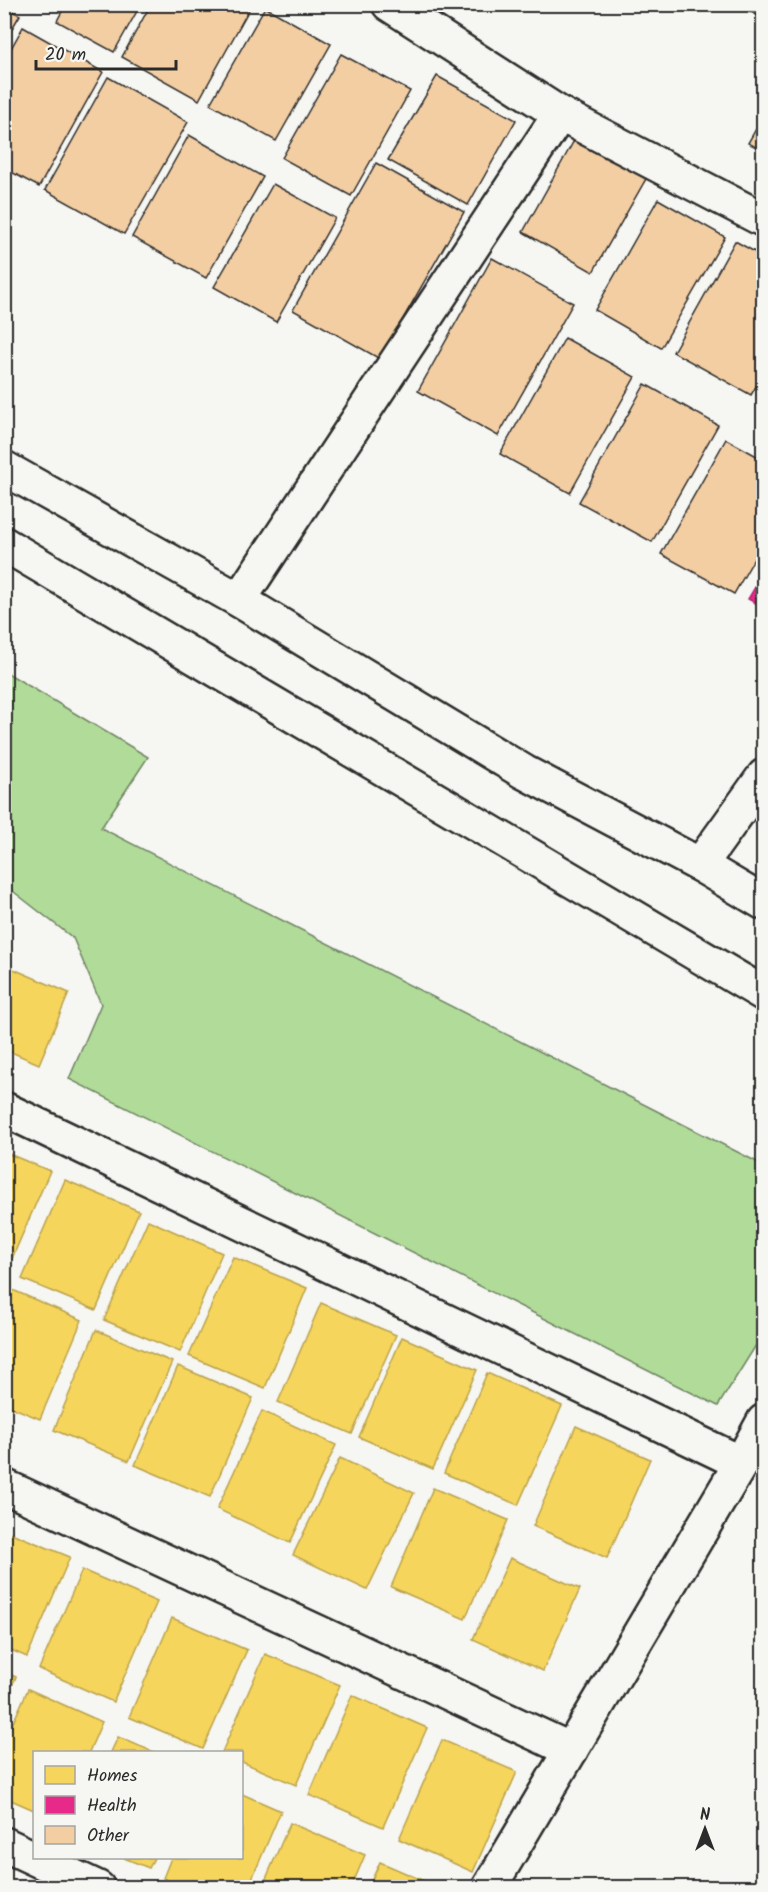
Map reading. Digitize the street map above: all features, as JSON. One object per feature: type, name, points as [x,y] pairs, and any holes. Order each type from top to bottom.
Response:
[{"type":"main road","points":[[388,4],[560,114],[764,220]]},
{"type":"main road","points":[[239,600],[560,114]]},
{"type":"main road","points":[[4,468],[239,600],[524,772],[700,865],[764,903]]},
{"type":"main road","points":[[4,544],[764,994]]},
{"type":"main road","points":[[700,865],[764,776]]},
{"type":"main road","points":[[4,1109],[741,1463]]},
{"type":"main road","points":[[489,1887],[764,1421]]},
{"type":"main road","points":[[4,1486],[571,1750]]},
{"type":"main road","points":[[4,1844],[33,1857]]},
{"type":"main road","points":[[37,1859],[99,1887]]},
{"type":"green space","points":[[4,671],[148,757],[101,828],[763,1165],[763,1334],[718,1406],[69,1079],[101,1004],[73,938],[5,885]]},
{"type":"building: Homes","points":[[4,965],[69,993],[39,1064],[4,1049]]},
{"type":"building: Homes","points":[[4,1152],[50,1171],[7,1270],[4,1269]]},
{"type":"building: Homes","points":[[65,1180],[139,1211],[96,1310],[22,1279]]},
{"type":"building: Homes","points":[[148,1220],[222,1253],[180,1352],[104,1320]]},
{"type":"building: Homes","points":[[233,1257],[307,1288],[265,1388],[189,1356]]},
{"type":"building: Homes","points":[[8,1288],[82,1320],[40,1419],[4,1404],[4,1296]]},
{"type":"building: Homes","points":[[321,1303],[396,1335],[352,1434],[278,1402]]},
{"type":"building: Homes","points":[[96,1330],[172,1362],[129,1461],[54,1430]]},
{"type":"building: Homes","points":[[402,1337],[477,1370],[433,1469],[359,1437]]},
{"type":"building: Homes","points":[[178,1366],[253,1398],[210,1497],[135,1465]]},
{"type":"building: Homes","points":[[487,1373],[562,1406],[518,1505],[444,1473]]},
{"type":"building: Homes","points":[[262,1411],[336,1445],[290,1543],[217,1509]]},
{"type":"building: Homes","points":[[576,1426],[650,1459],[607,1558],[533,1526]]},
{"type":"building: Homes","points":[[340,1458],[414,1493],[367,1590],[293,1555]]},
{"type":"building: Homes","points":[[433,1488],[508,1520],[465,1619],[391,1587]]},
{"type":"building: Homes","points":[[4,1530],[70,1557],[27,1657],[4,1647]]},
{"type":"building: Homes","points":[[510,1558],[580,1589],[543,1671],[473,1639]]},
{"type":"building: Homes","points":[[82,1570],[157,1602],[113,1702],[39,1669]]},
{"type":"building: Homes","points":[[172,1618],[247,1650],[203,1749],[129,1717]]},
{"type":"building: Homes","points":[[265,1654],[340,1685],[296,1785],[243,1762],[243,1751],[222,1751]]},
{"type":"building: Homes","points":[[4,1672],[16,1677],[4,1703]]},
{"type":"building: Homes","points":[[28,1689],[102,1722],[89,1751],[33,1751],[33,1810],[4,1797],[4,1743]]},
{"type":"building: Homes","points":[[352,1695],[427,1728],[383,1827],[309,1795]]},
{"type":"building: Homes","points":[[118,1737],[152,1751],[111,1751]]},
{"type":"building: Homes","points":[[442,1740],[517,1772],[473,1872],[399,1839]]},
{"type":"building: Homes","points":[[243,1794],[281,1811],[248,1888],[186,1888],[163,1878],[171,1859],[243,1859]]},
{"type":"building: Homes","points":[[290,1823],[365,1855],[351,1888],[262,1888]]},
{"type":"building: Homes","points":[[126,1859],[154,1859],[149,1868]]},
{"type":"building: Homes","points":[[380,1862],[440,1888],[368,1888]]},
{"type":"building: Health","points":[[764,572],[764,608],[748,599]]},
{"type":"building: Other","points":[[66,4],[141,4],[114,52],[57,21]]},
{"type":"building: Other","points":[[151,4],[252,4],[199,100],[122,57]]},
{"type":"building: Other","points":[[736,4],[764,4],[764,19]]},
{"type":"building: Other","points":[[4,7],[20,15],[4,42]]},
{"type":"building: Other","points":[[265,7],[331,44],[276,141],[210,104]]},
{"type":"building: Other","points":[[23,27],[103,72],[39,187],[4,168],[4,61]]},
{"type":"building: Other","points":[[341,54],[410,91],[351,196],[282,158]]},
{"type":"building: Other","points":[[437,76],[516,120],[468,205],[388,160]]},
{"type":"building: Other","points":[[108,77],[188,122],[124,234],[45,190]]},
{"type":"building: Other","points":[[764,115],[764,151],[748,143]]},
{"type":"building: Other","points":[[189,135],[263,177],[206,278],[132,237]]},
{"type":"building: Other","points":[[576,137],[647,177],[593,272],[523,232]]},
{"type":"building: Other","points":[[376,163],[464,212],[380,359],[293,310]]},
{"type":"building: Other","points":[[273,184],[335,218],[276,322],[214,287]]},
{"type":"building: Other","points":[[658,199],[725,237],[661,348],[595,310]]},
{"type":"building: Other","points":[[735,241],[764,257],[764,373],[751,395],[673,352]]},
{"type":"building: Other","points":[[492,258],[573,303],[498,436],[418,391]]},
{"type":"building: Other","points":[[565,338],[635,377],[570,493],[500,454]]},
{"type":"building: Other","points":[[645,384],[718,425],[652,542],[579,502]]},
{"type":"building: Other","points":[[726,439],[764,460],[764,541],[734,594],[661,554]]}]
